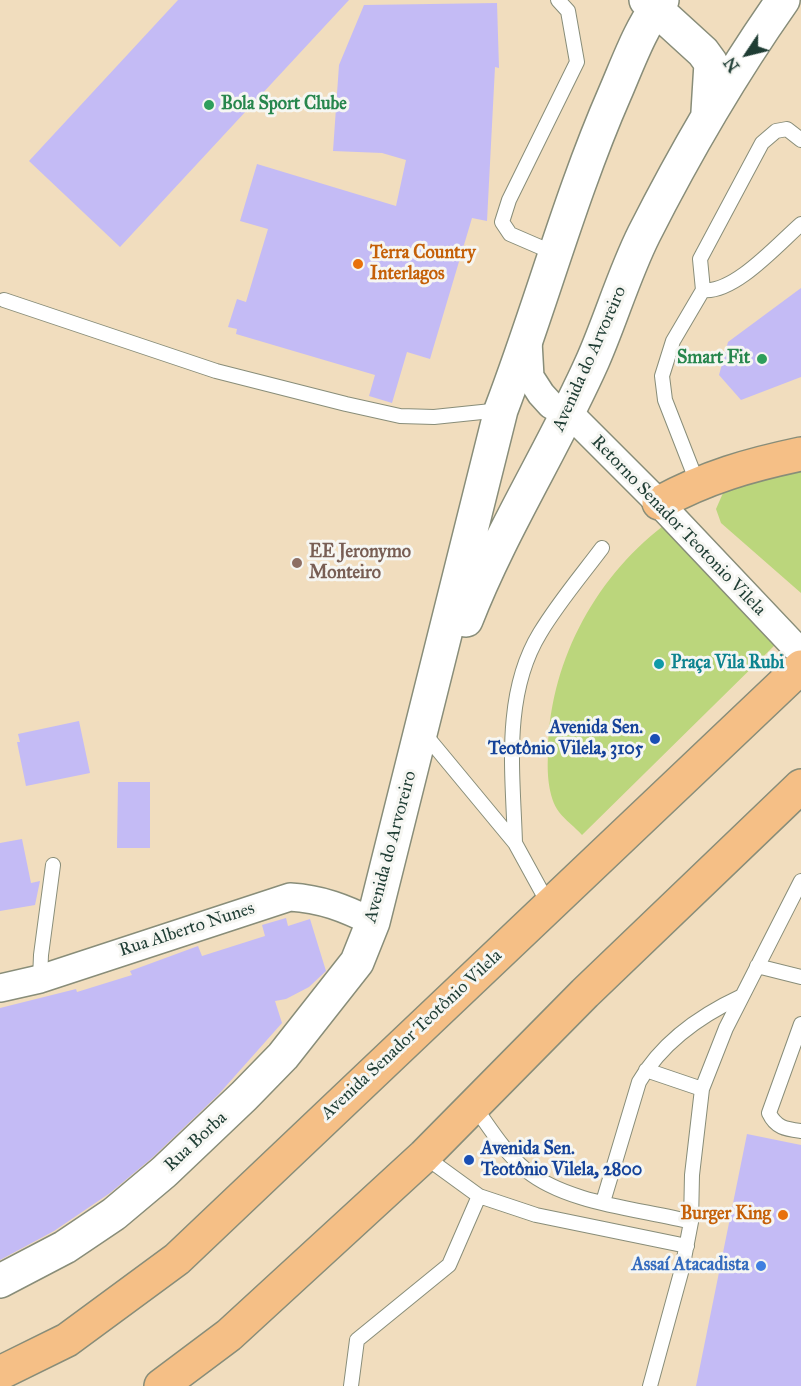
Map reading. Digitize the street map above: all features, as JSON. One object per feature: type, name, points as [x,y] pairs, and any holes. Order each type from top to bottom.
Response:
[{"type":"main road","points":[[659,503],[697,482],[724,472],[801,454]]},
{"type":"main road","name":"Avenida Senador Teotônio Vilela","points":[[0,1373],[66,1340],[177,1259],[801,667]]},
{"type":"main road","points":[[161,1386],[228,1335],[424,1156],[585,993],[801,786]]},
{"type":"street","name":"Avenida do Arvoreiro","points":[[422,731],[488,565],[593,361],[644,235],[707,120],[783,0]]},
{"type":"street","name":"Avenida do Arvoreiro","points":[[357,962],[373,921],[501,410],[528,339],[554,253],[597,133],[654,3]]},
{"type":"street","points":[[654,3],[704,52],[711,63],[707,120]]},
{"type":"street","name":"Retorno Senador Teotonio Vilela","points":[[528,339],[530,377],[540,394],[551,405],[567,411],[659,503],[801,653]]},
{"type":"street","name":"Rua Alberto Nunes","points":[[0,988],[40,979],[290,897],[315,898],[334,903],[373,921]]},
{"type":"street","name":"Rua Borba","points":[[0,1281],[64,1247],[114,1214],[164,1172],[283,1056],[357,962]]},
{"type":"lane","points":[[554,253],[510,234],[502,222],[509,200],[577,62],[568,11],[558,0]]},
{"type":"lane","points":[[697,482],[665,400],[662,376],[673,341],[703,290],[700,259],[762,144],[776,131],[787,129],[801,140]]},
{"type":"lane","points":[[703,290],[714,291],[731,284],[801,224]]},
{"type":"lane","points":[[4,300],[216,371],[400,416],[434,417],[501,410]]},
{"type":"lane","points":[[515,843],[514,711],[528,660],[539,634],[602,548]]},
{"type":"lane","points":[[422,731],[515,843],[549,906]]},
{"type":"lane","points":[[40,979],[53,865]]},
{"type":"lane","points":[[650,1386],[687,1246],[702,1089],[742,996],[801,880]]},
{"type":"lane","points":[[757,966],[801,977]]},
{"type":"lane","points":[[603,1202],[639,1082],[646,1070],[706,1013],[742,996]]},
{"type":"lane","points":[[801,1024],[769,1113],[773,1122],[783,1128],[801,1131]]},
{"type":"lane","points":[[646,1070],[702,1089]]},
{"type":"lane","points":[[474,1106],[502,1145],[526,1170],[567,1192],[691,1222]]},
{"type":"lane","points":[[424,1156],[479,1196],[536,1215],[687,1246]]},
{"type":"lane","points":[[351,1386],[357,1340],[448,1264],[479,1196]]},
{"type":"green space","points":[[801,470],[801,593],[721,523],[716,509],[723,493],[736,484]]},
{"type":"green space","name":"Praça Vila Rubi","points":[[663,526],[776,644],[582,835],[555,806],[549,784],[550,722],[556,689],[579,627],[596,599],[638,548]]},
{"type":"building","points":[[178,0],[349,0],[120,247],[29,161]]},
{"type":"building","points":[[497,3],[499,68],[495,67],[487,221],[472,218],[430,359],[407,352],[392,403],[369,396],[375,375],[236,334],[237,329],[228,327],[237,299],[246,302],[268,229],[240,221],[257,164],[396,206],[406,160],[382,153],[333,151],[339,65],[364,5]]},
{"type":"building","name":"Smart Fit","points":[[801,288],[801,377],[741,400],[719,375],[728,342]]},
{"type":"building","points":[[79,721],[90,773],[26,786],[17,742],[20,742],[18,734]]},
{"type":"building","points":[[118,782],[150,782],[150,848],[117,848]]},
{"type":"building","points":[[22,839],[31,883],[40,881],[35,905],[0,911],[0,843]]},
{"type":"building","points":[[286,918],[288,926],[310,919],[326,971],[309,987],[286,999],[275,1001],[282,1023],[218,1095],[152,1158],[110,1193],[54,1231],[0,1260],[0,1008],[76,989],[77,992],[132,975],[130,971],[198,946],[202,956],[265,936],[262,925]]},
{"type":"building","name":"Assaí Atacadista","points":[[747,1134],[801,1145],[801,1386],[696,1386]]},
{"type":"place","name":"Bola Sport Clube","points":[[209,105]]},
{"type":"place","name":"Terra Country Interlagos","points":[[358,264]]},
{"type":"place","name":"Smart Fit","points":[[762,359]]},
{"type":"place","name":"EE Jeronymo Monteiro","points":[[297,563]]},
{"type":"place","name":"Praça Vila Rubi","points":[[659,664]]},
{"type":"place","name":"Avenida Sen. Teotônio Vilela, 3105","points":[[655,739]]},
{"type":"place","name":"Avenida Sen. Teotônio Vilela, 2800","points":[[469,1160]]},
{"type":"place","name":"Burger King","points":[[783,1215]]},
{"type":"place","name":"Assaí Atacadista","points":[[761,1266]]}]
